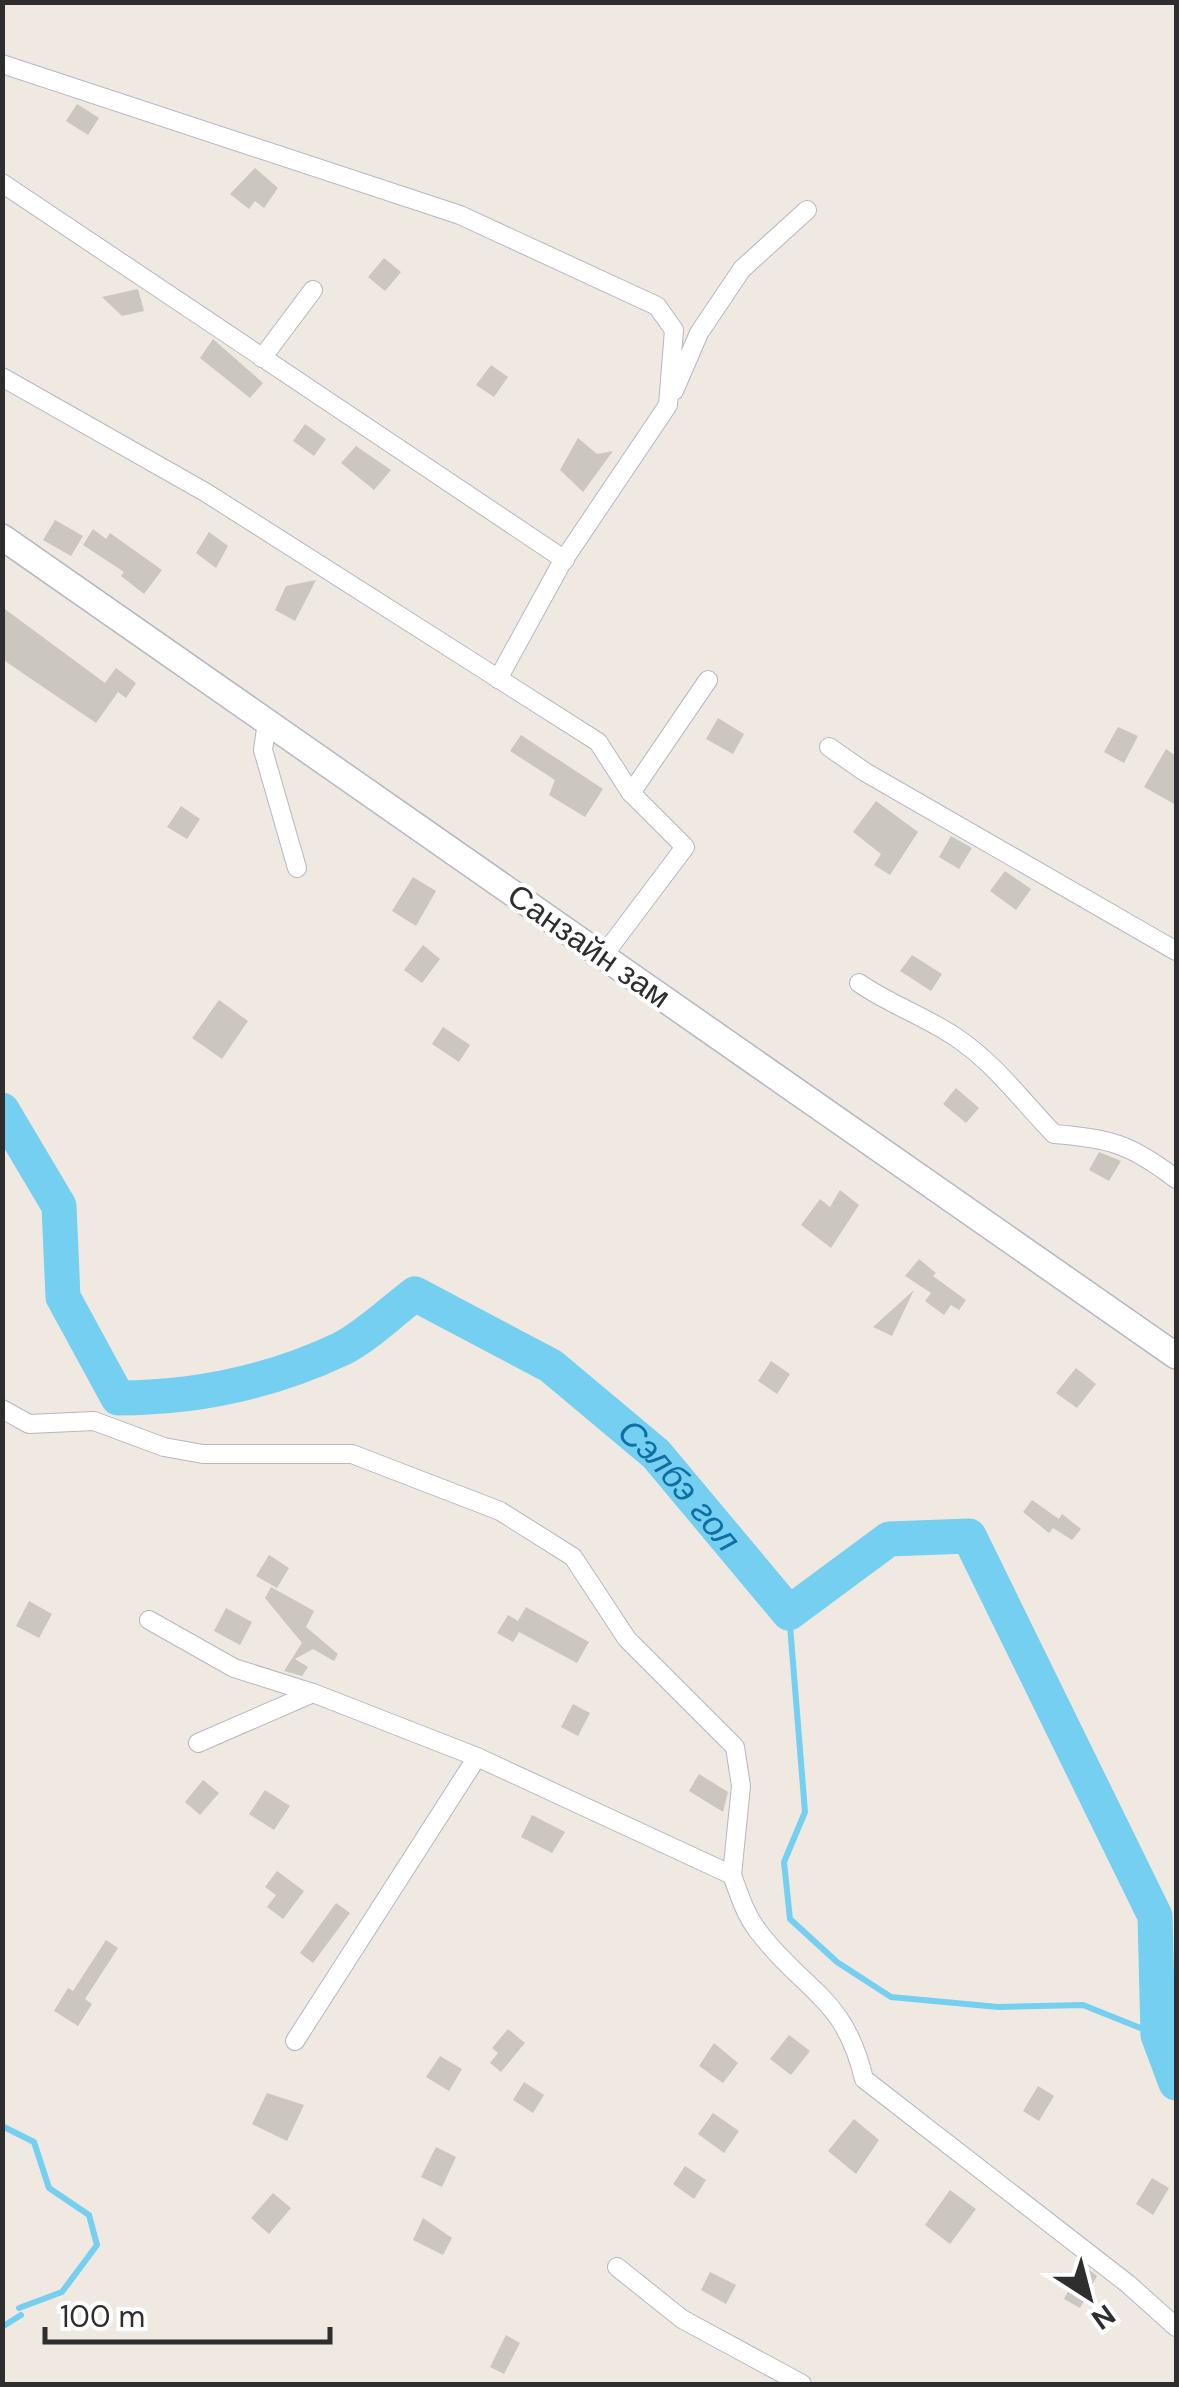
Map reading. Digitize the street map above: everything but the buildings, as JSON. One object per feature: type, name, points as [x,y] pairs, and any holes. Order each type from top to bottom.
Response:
[{"type":"main road","name":"Санзайн зам","points":[[2,537],[1176,1356]]},
{"type":"street","points":[[2,64],[460,215],[656,306],[674,330],[668,405]]},
{"type":"street","points":[[6,188],[565,560]]},
{"type":"street","points":[[498,679],[565,560],[668,405],[699,333],[742,269],[807,210]]},
{"type":"street","points":[[262,358],[313,290]]},
{"type":"street","points":[[2,377],[205,492],[598,742],[631,792],[685,847],[603,956]]},
{"type":"street","points":[[631,792],[708,680]]},
{"type":"street","points":[[268,722],[263,750],[298,868]]},
{"type":"street","points":[[830,747],[865,772],[1176,951]]},
{"type":"street","points":[[859,983],[890,1005],[952,1034],[1006,1076],[1054,1134],[1109,1138],[1142,1152],[1176,1179]]},
{"type":"street","points":[[2,1409],[29,1424],[94,1421],[164,1447],[203,1454],[352,1454],[500,1511],[573,1556],[628,1639],[735,1748],[741,1786],[732,1875],[757,1930],[829,2002],[854,2040],[864,2079],[1128,2284],[1176,2327]]},
{"type":"street","points":[[149,1620],[234,1668],[313,1693],[477,1757],[732,1875]]},
{"type":"street","points":[[198,1744],[313,1693]]},
{"type":"street","points":[[296,2042],[477,1757]]},
{"type":"street","points":[[617,2267],[682,2320],[802,2384]]},
{"type":"waterway","name":"Сэлбэ гол","points":[[2,1110],[59,1206],[63,1297],[118,1398],[204,1391],[287,1371],[351,1344],[415,1294],[551,1366],[656,1454],[789,1613],[889,1539],[969,1536],[1155,1916],[1158,2035],[1176,2083]]},
{"type":"waterway","points":[[789,1613],[805,1812],[784,1862],[790,1919],[837,1962],[891,1997],[998,2007],[1083,2005],[1158,2035]]},
{"type":"waterway","points":[[2,2126],[34,2142],[49,2188],[89,2215],[97,2245],[62,2292],[19,2308]]},
{"type":"waterway","points":[[2,2327],[21,2315]]}]
